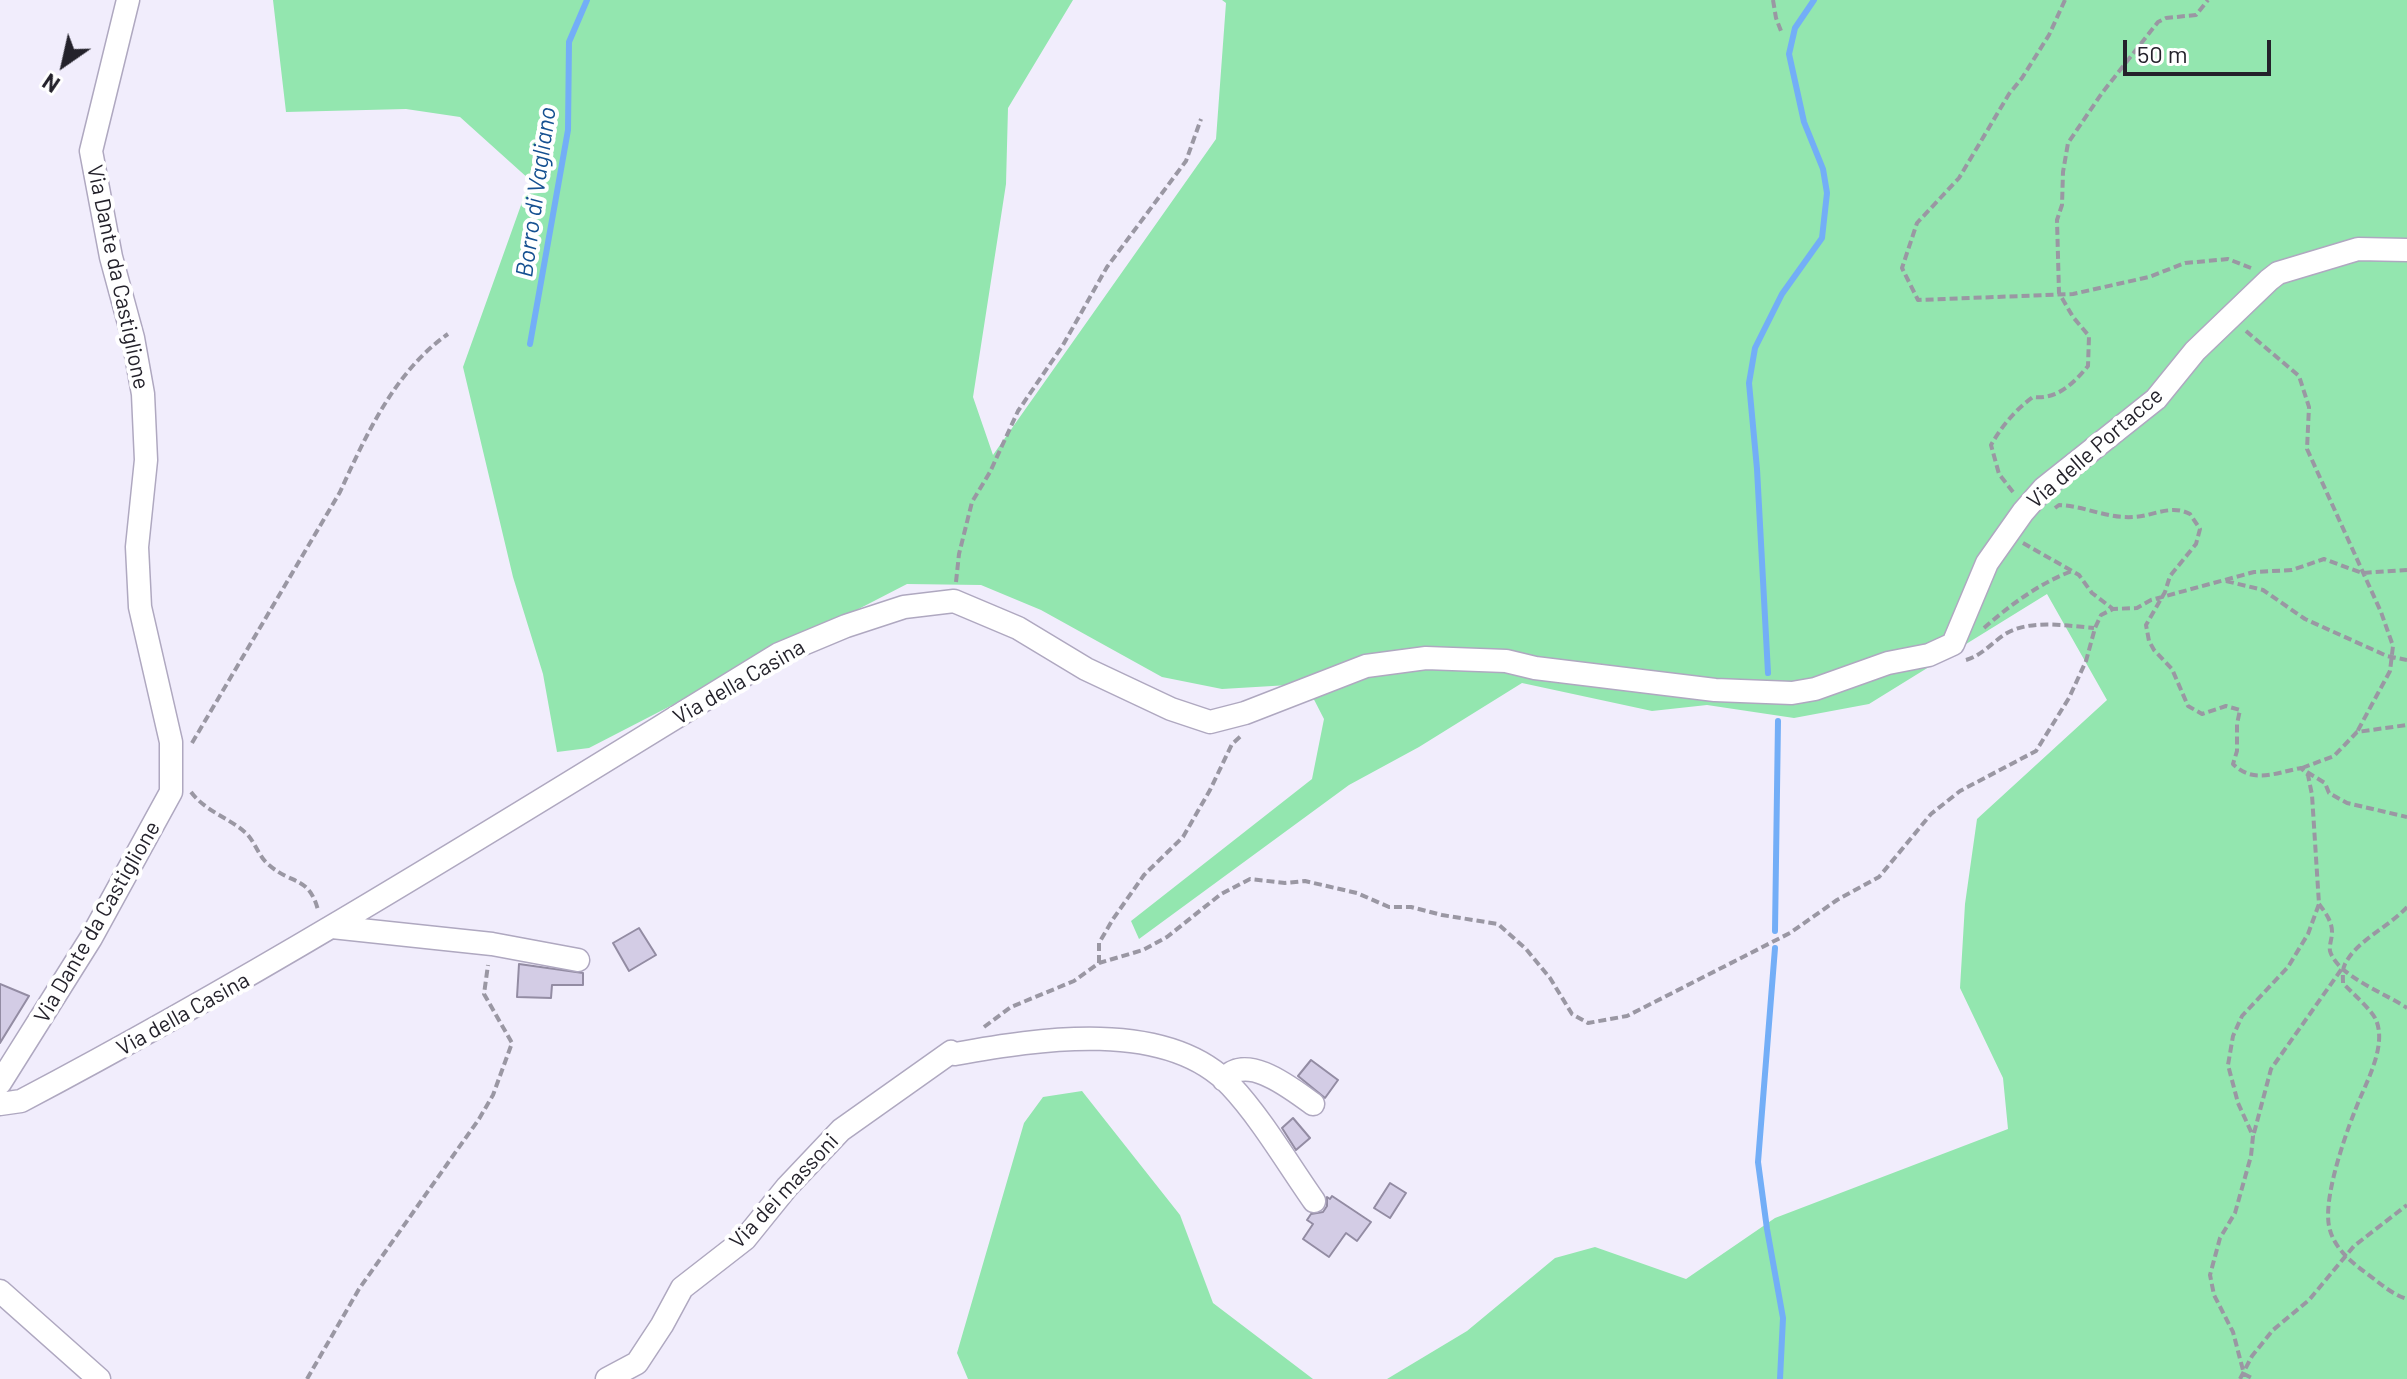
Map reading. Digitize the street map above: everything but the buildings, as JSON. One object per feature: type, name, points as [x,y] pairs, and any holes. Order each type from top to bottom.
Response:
[{"type":"street","name":"Via Dante da Castiglione","points":[[0,1083],[91,938],[171,792],[171,742],[140,607],[137,547],[146,460],[143,394],[133,338],[111,257],[91,151],[128,0]]},
{"type":"street","name":"Via delle Portacce","points":[[1535,668],[1751,694],[1792,693],[1815,689],[1888,663],[1929,655],[1953,644],[1987,563],[2023,512],[2044,488],[2156,399],[2195,351],[2269,280],[2278,273],[2358,249],[2407,250]]},
{"type":"street","name":"Via della Casina","points":[[0,1104],[21,1101],[134,1042],[332,927],[779,654],[846,626],[904,607],[954,601],[1018,628],[1086,669],[1171,709],[1210,722],[1245,713],[1366,666],[1426,658],[1506,661],[1535,668]]},
{"type":"street","points":[[332,927],[492,944],[578,960]]},
{"type":"street","points":[[951,1052],[955,1054],[1040,1042],[1129,1040],[1171,1048],[1195,1059],[1224,1080],[1314,1201]]},
{"type":"street","name":"Via dei massoni","points":[[607,1379],[637,1363],[682,1288],[745,1239],[787,1187],[841,1130],[951,1052]]},
{"type":"street","points":[[1224,1080],[1236,1070],[1274,1077],[1313,1104]]},
{"type":"street","points":[[0,1291],[99,1379]]},
{"type":"path","points":[[1773,0],[1781,31]]},
{"type":"path","points":[[2065,0],[2049,35],[2009,94],[1959,178],[1917,223],[1902,268],[1918,300],[2073,294],[2149,277],[2185,263],[2228,259],[2254,269],[2269,280]]},
{"type":"path","points":[[2208,0],[2196,15],[2166,18],[2158,22],[2102,93],[2068,143],[2062,205],[2057,220],[2059,293],[2089,336],[2088,366],[2055,396],[2033,397],[2021,406],[1991,445],[1999,474],[2012,490],[2023,512],[2042,514],[2059,505],[2084,508],[2113,517],[2136,517],[2173,509],[2190,514],[2200,529],[2199,537],[2191,552],[2170,576],[2146,625],[2149,641],[2172,669],[2191,709],[2202,714],[2226,706],[2240,710],[2233,764],[2243,774],[2262,776],[2301,768],[2334,756],[2357,732],[2390,671],[2393,646],[2307,449],[2309,407],[2299,376],[2228,317]]},
{"type":"path","points":[[954,601],[959,554],[972,502],[990,472],[1018,411],[1063,345],[1107,267],[1186,161],[1201,119]]},
{"type":"path","points":[[189,747],[340,492],[383,408],[427,349],[448,334]]},
{"type":"path","points":[[2003,540],[2010,538],[2027,544],[2079,575],[2092,593],[2113,609]]},
{"type":"path","points":[[951,1052],[1011,1007],[1074,981],[1099,963],[1143,950],[1167,937],[1221,894],[1250,879],[1285,883],[1305,881],[1357,893],[1389,907],[1411,907],[1498,924],[1526,949],[1550,978],[1572,1014],[1588,1023],[1627,1016],[1790,933],[1837,900],[1879,877],[1931,814],[1960,791],[2036,751],[2069,698],[2086,661],[2101,615],[2113,609],[2137,608],[2162,597],[2254,572],[2292,570],[2324,559],[2362,573],[2407,570]]},
{"type":"path","points":[[1980,631],[2006,608],[2051,579],[2072,571]]},
{"type":"path","points":[[2223,581],[2263,590],[2305,619],[2387,656],[2407,660]]},
{"type":"path","points":[[1957,664],[1980,656],[2010,631],[2052,625],[2095,628]]},
{"type":"path","points":[[2357,732],[2407,725]]},
{"type":"path","points":[[1099,963],[1099,943],[1113,919],[1144,875],[1183,837],[1232,744],[1250,728]]},
{"type":"path","points":[[2301,768],[2325,783],[2329,793],[2337,799],[2407,817]]},
{"type":"path","points":[[2253,1136],[2238,1103],[2228,1065],[2233,1036],[2242,1016],[2288,967],[2308,934],[2319,904],[2312,795],[2308,775],[2301,768]]},
{"type":"path","points":[[189,787],[202,805],[247,835],[266,863],[309,888],[316,897],[320,915],[332,927]]},
{"type":"path","points":[[2319,904],[2327,914],[2332,931],[2330,950],[2343,967],[2407,1008]]},
{"type":"path","points":[[2254,1379],[2244,1374],[2233,1332],[2214,1295],[2210,1275],[2220,1238],[2235,1213],[2271,1069],[2351,955],[2396,920],[2407,907]]},
{"type":"path","points":[[307,1379],[359,1289],[451,1161],[493,1095],[512,1043],[484,994],[492,944]]},
{"type":"path","points":[[2343,967],[2343,983],[2376,1019],[2378,1038],[2374,1067],[2350,1122],[2331,1190],[2329,1226],[2345,1257],[2393,1294],[2407,1299]]},
{"type":"path","points":[[2240,1379],[2252,1356],[2273,1330],[2309,1300],[2354,1246],[2407,1205]]},
{"type":"green space","points":[[273,0],[1073,0],[1008,108],[1006,184],[973,397],[993,455],[1216,139],[1226,3],[1222,0],[2407,0],[2407,1379],[1387,1379],[1467,1331],[1555,1258],[1595,1247],[1686,1279],[1775,1218],[2008,1129],[2003,1078],[1960,988],[1965,904],[1977,819],[2107,700],[2047,594],[1869,704],[1794,718],[1707,705],[1652,711],[1522,683],[1419,747],[1349,785],[1139,939],[1131,921],[1312,779],[1324,719],[1306,684],[1222,689],[1162,677],[1041,610],[981,585],[907,584],[589,748],[557,752],[543,674],[513,577],[463,367],[530,180],[460,117],[406,109],[286,112]]},
{"type":"green space","points":[[1082,1091],[1180,1215],[1213,1303],[1313,1379],[968,1379],[957,1353],[1024,1123],[1043,1097]]},
{"type":"waterway","name":"Borro di Vagliano","points":[[530,344],[568,130],[569,42],[587,0]]},
{"type":"waterway","points":[[1768,673],[1749,383],[1755,348],[1782,294],[1822,238],[1827,193],[1823,169],[1804,122],[1789,54],[1795,28],[1814,0]]},
{"type":"waterway","points":[[1775,931],[1778,721]]},
{"type":"waterway","points":[[1775,948],[1758,1162],[1783,1318],[1780,1379]]}]
